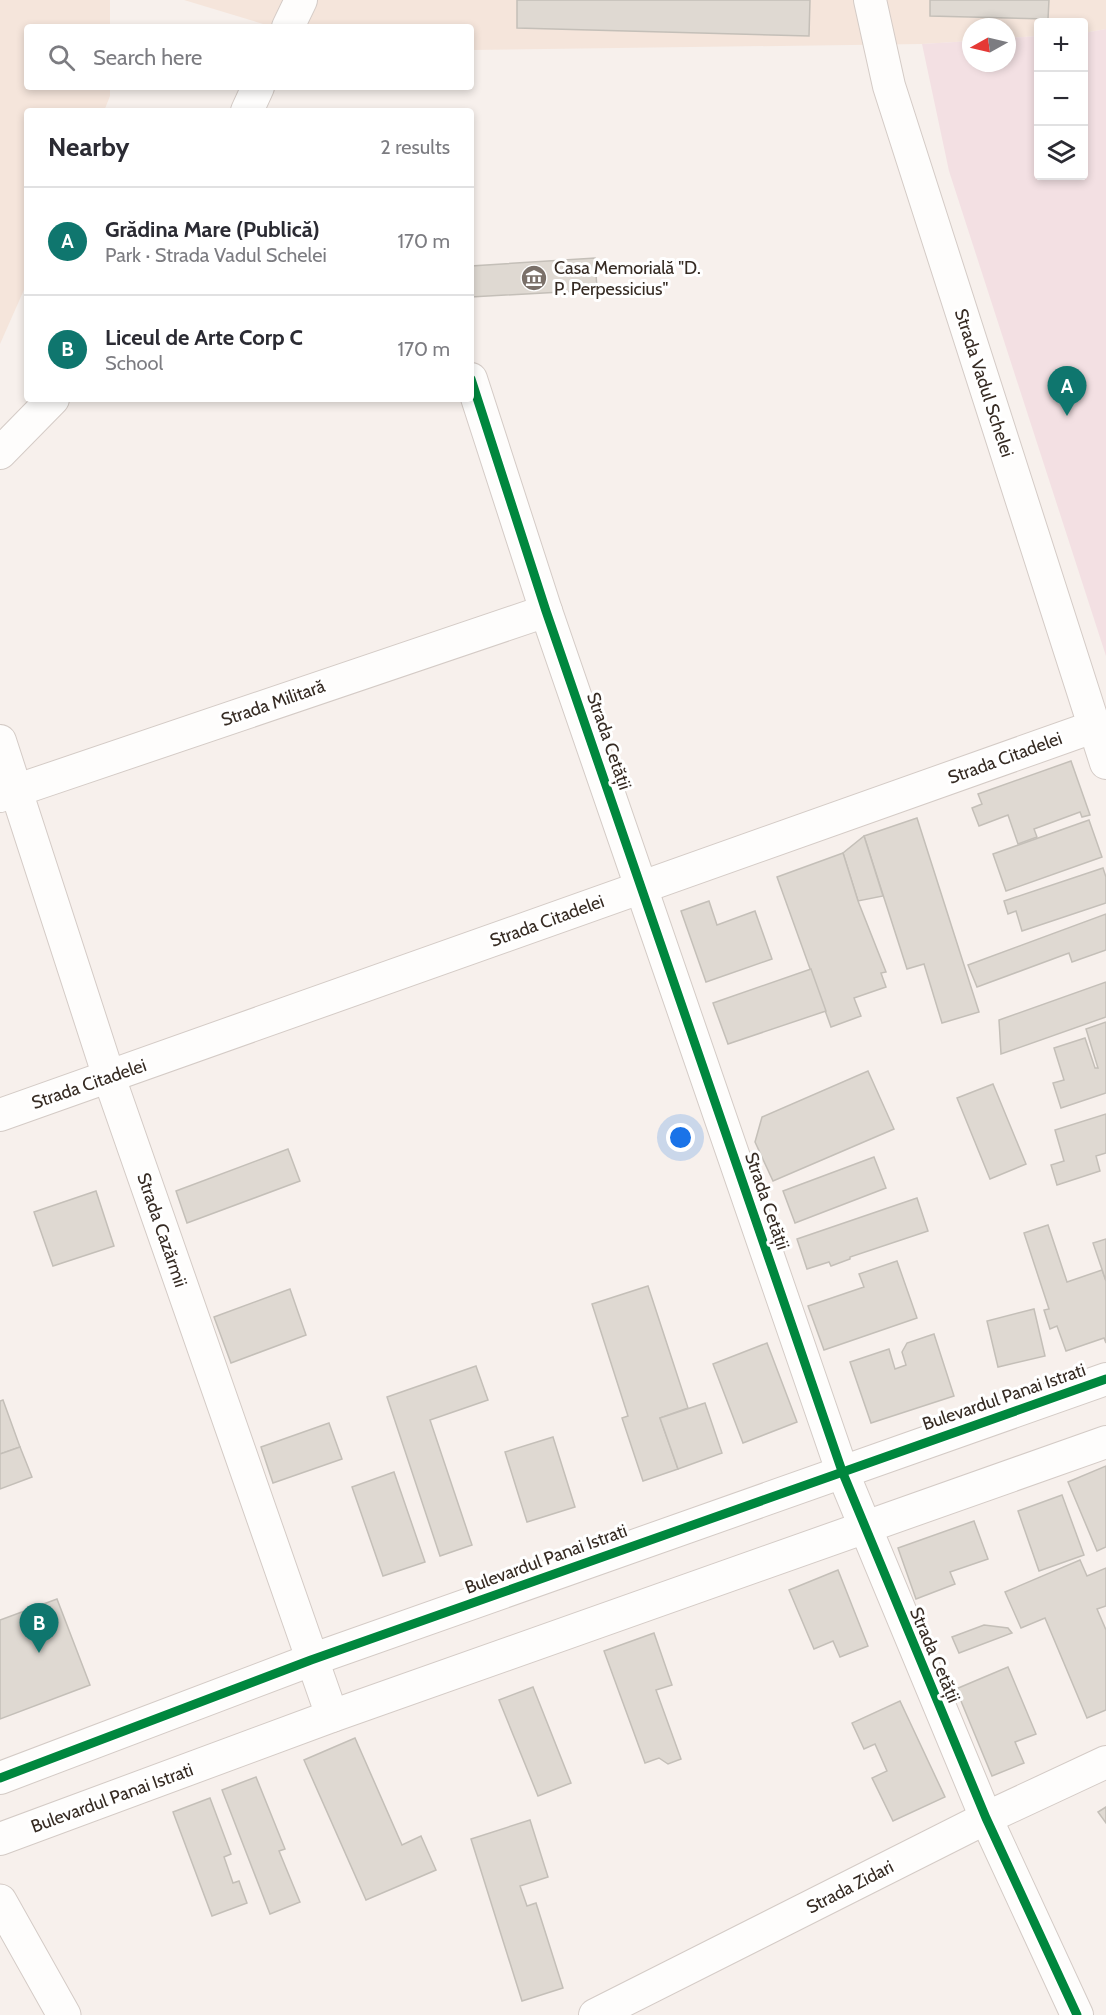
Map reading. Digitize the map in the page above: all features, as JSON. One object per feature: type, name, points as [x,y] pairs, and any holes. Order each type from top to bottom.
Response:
[{"type":"main road","points":[[0,1901],[64,2015]]},
{"type":"street","points":[[289,24],[301,0]]},
{"type":"street","name":"Strada Vadul Schelei","points":[[870,0],[889,86],[1106,764]]},
{"type":"street","points":[[248,108],[257,90]]},
{"type":"street","name":"Strada Cetății","points":[[474,388],[546,610],[842,1471],[986,1818],[1077,2015]]},
{"type":"street","points":[[0,453],[50,402]]},
{"type":"street","name":"Strada Militară","points":[[8,793],[546,610]]},
{"type":"street","name":"Strada Citadelei","points":[[0,1115],[1093,727]]},
{"type":"street","name":"Strada Cazărmii","points":[[0,741],[8,793],[332,1716]]},
{"type":"street","name":"Bulevardul Panai Istrati","points":[[0,1778],[311,1660],[1106,1379]]},
{"type":"street","name":"Bulevardul Panai Istrati","points":[[0,1839],[332,1716],[1106,1442]]},
{"type":"street","name":"Strada Zidari","points":[[595,2015],[986,1818],[1106,1762]]},
{"type":"shaded area","points":[[0,0],[110,0],[110,24],[24,24],[24,90],[110,90],[110,96],[105,108],[24,108],[24,290],[0,344]]},
{"type":"shaded area","points":[[184,0],[1106,0],[1106,29],[1088,32],[1088,18],[1034,18],[1034,36],[1016,37],[1016,18],[962,18],[962,42],[922,44],[474,50],[474,24],[263,24]]},
{"type":"shaded area","points":[[1106,29],[1106,656],[949,171],[922,44],[962,42],[962,72],[1016,72],[1016,37],[1034,36],[1034,180],[1088,180],[1088,32]]},
{"type":"building","points":[[517,0],[810,0],[809,36],[517,28]]},
{"type":"building","points":[[930,0],[1049,0],[1048,18],[930,16]]},
{"type":"building","name":"Casa Memorială \"D. P. Perpessicius\"","points":[[595,258],[597,290],[474,297],[474,266]]},
{"type":"building","points":[[1071,761],[1090,815],[1082,817],[1080,812],[1034,829],[1037,837],[1018,844],[1008,815],[979,826],[972,808],[982,804],[978,794]]},
{"type":"building","points":[[917,818],[979,1012],[942,1023],[924,964],[907,969],[864,836]]},
{"type":"building","points":[[1089,820],[1102,857],[1006,891],[993,854]]},
{"type":"building","points":[[864,836],[883,896],[858,901],[843,853]]},
{"type":"building","points":[[843,853],[858,901],[886,972],[881,973],[886,987],[854,998],[861,1016],[831,1027],[777,877]]},
{"type":"building","points":[[1103,868],[1106,877],[1106,903],[1022,931],[1016,911],[1008,914],[1004,901]]},
{"type":"building","points":[[709,901],[717,925],[755,911],[772,959],[706,982],[681,911]]},
{"type":"building","points":[[1106,914],[1106,950],[1072,962],[1069,953],[977,987],[968,965]]},
{"type":"building","points":[[811,969],[826,1011],[728,1044],[713,1003]]},
{"type":"building","points":[[1106,982],[1106,1017],[1001,1054],[999,1020]]},
{"type":"building","points":[[1106,1022],[1106,1093],[1061,1108],[1053,1083],[1064,1080],[1054,1048],[1085,1038],[1095,1068],[1098,1068],[1086,1029]]},
{"type":"building","points":[[868,1071],[894,1129],[773,1181],[755,1142],[762,1117]]},
{"type":"building","points":[[993,1084],[1026,1164],[990,1179],[957,1098]]},
{"type":"building","points":[[1106,1114],[1106,1153],[1096,1156],[1100,1171],[1057,1185],[1051,1165],[1064,1161],[1055,1130]]},
{"type":"building","points":[[288,1149],[300,1181],[187,1223],[176,1191]]},
{"type":"building","points":[[874,1157],[886,1188],[795,1223],[783,1191]]},
{"type":"building","points":[[96,1191],[114,1246],[53,1266],[34,1212]]},
{"type":"building","points":[[917,1198],[928,1231],[850,1257],[850,1259],[831,1266],[829,1262],[807,1269],[797,1239]]},
{"type":"building","points":[[1048,1225],[1067,1282],[1102,1270],[1106,1281],[1106,1343],[1104,1338],[1066,1351],[1057,1326],[1050,1329],[1044,1310],[1049,1309],[1024,1233]]},
{"type":"building","points":[[1106,1239],[1106,1281],[1093,1243]]},
{"type":"building","points":[[897,1261],[917,1318],[824,1350],[808,1306],[864,1287],[859,1274]]},
{"type":"building","points":[[648,1286],[688,1408],[660,1418],[678,1469],[643,1481],[622,1418],[628,1416],[592,1304]]},
{"type":"building","points":[[290,1289],[306,1335],[231,1363],[214,1317]]},
{"type":"building","points":[[1034,1309],[1045,1356],[998,1367],[987,1321]]},
{"type":"building","points":[[934,1334],[954,1396],[871,1423],[850,1362],[889,1349],[895,1369],[906,1365],[902,1352],[907,1343]]},
{"type":"building","points":[[767,1343],[797,1422],[743,1443],[713,1364]]},
{"type":"building","points":[[476,1366],[488,1400],[430,1420],[472,1545],[440,1556],[387,1397]]},
{"type":"building","points":[[3,1400],[20,1447],[0,1454],[0,1401]]},
{"type":"building","points":[[705,1403],[722,1453],[678,1469],[660,1418]]},
{"type":"building","points":[[329,1423],[342,1459],[273,1483],[261,1447]]},
{"type":"building","points":[[553,1437],[575,1507],[527,1522],[505,1452]]},
{"type":"building","points":[[20,1447],[32,1477],[0,1489],[0,1454]]},
{"type":"building","points":[[1106,1466],[1106,1547],[1097,1551],[1068,1482]]},
{"type":"building","points":[[394,1472],[425,1562],[383,1576],[352,1487]]},
{"type":"building","points":[[1062,1495],[1084,1555],[1039,1571],[1018,1511]]},
{"type":"building","points":[[974,1521],[988,1559],[950,1572],[955,1584],[916,1599],[898,1548]]},
{"type":"building","points":[[1080,1560],[1087,1576],[1106,1568],[1106,1606],[1097,1609],[1106,1630],[1106,1710],[1087,1718],[1045,1618],[1021,1628],[1005,1592]]},
{"type":"building","points":[[838,1570],[868,1646],[840,1657],[833,1641],[814,1649],[789,1590]]},
{"type":"building","points":[[57,1599],[90,1685],[0,1719],[0,1620]]},
{"type":"building","points":[[984,1625],[1008,1628],[1012,1633],[959,1653],[952,1637]]},
{"type":"building","points":[[654,1633],[672,1685],[656,1690],[681,1759],[668,1764],[659,1758],[645,1763],[604,1651]]},
{"type":"building","points":[[1008,1667],[1036,1734],[1015,1742],[1024,1763],[992,1776],[956,1689]]},
{"type":"building","points":[[533,1687],[571,1783],[538,1796],[499,1700]]},
{"type":"building","points":[[900,1701],[945,1797],[893,1821],[872,1778],[887,1771],[875,1744],[864,1749],[852,1723]]},
{"type":"building","points":[[355,1738],[402,1845],[421,1836],[436,1870],[366,1900],[304,1760]]},
{"type":"building","points":[[256,1777],[285,1849],[279,1851],[300,1902],[270,1914],[222,1790]]},
{"type":"building","points":[[210,1798],[231,1854],[224,1857],[233,1883],[239,1881],[247,1903],[212,1916],[173,1812]]},
{"type":"building","points":[[1106,1807],[1106,1823],[1098,1812]]},
{"type":"building","points":[[530,1820],[548,1877],[520,1886],[527,1906],[536,1903],[563,1988],[522,2001],[471,1839]]},
{"type":"cycle path","points":[[474,388],[546,611],[842,1471],[986,1818],[1077,2015]]},
{"type":"cycle path","points":[[0,1778],[311,1660],[1106,1379]]},
{"type":"place","name":"Casa Memorială \"D. P. Perpessicius\"","points":[[534,278]]},
{"type":"place","name":"Grădina Mare (Publică)","points":[[1067,416]]},
{"type":"place","name":"Liceul de Arte Corp C","points":[[39,1653]]}]
